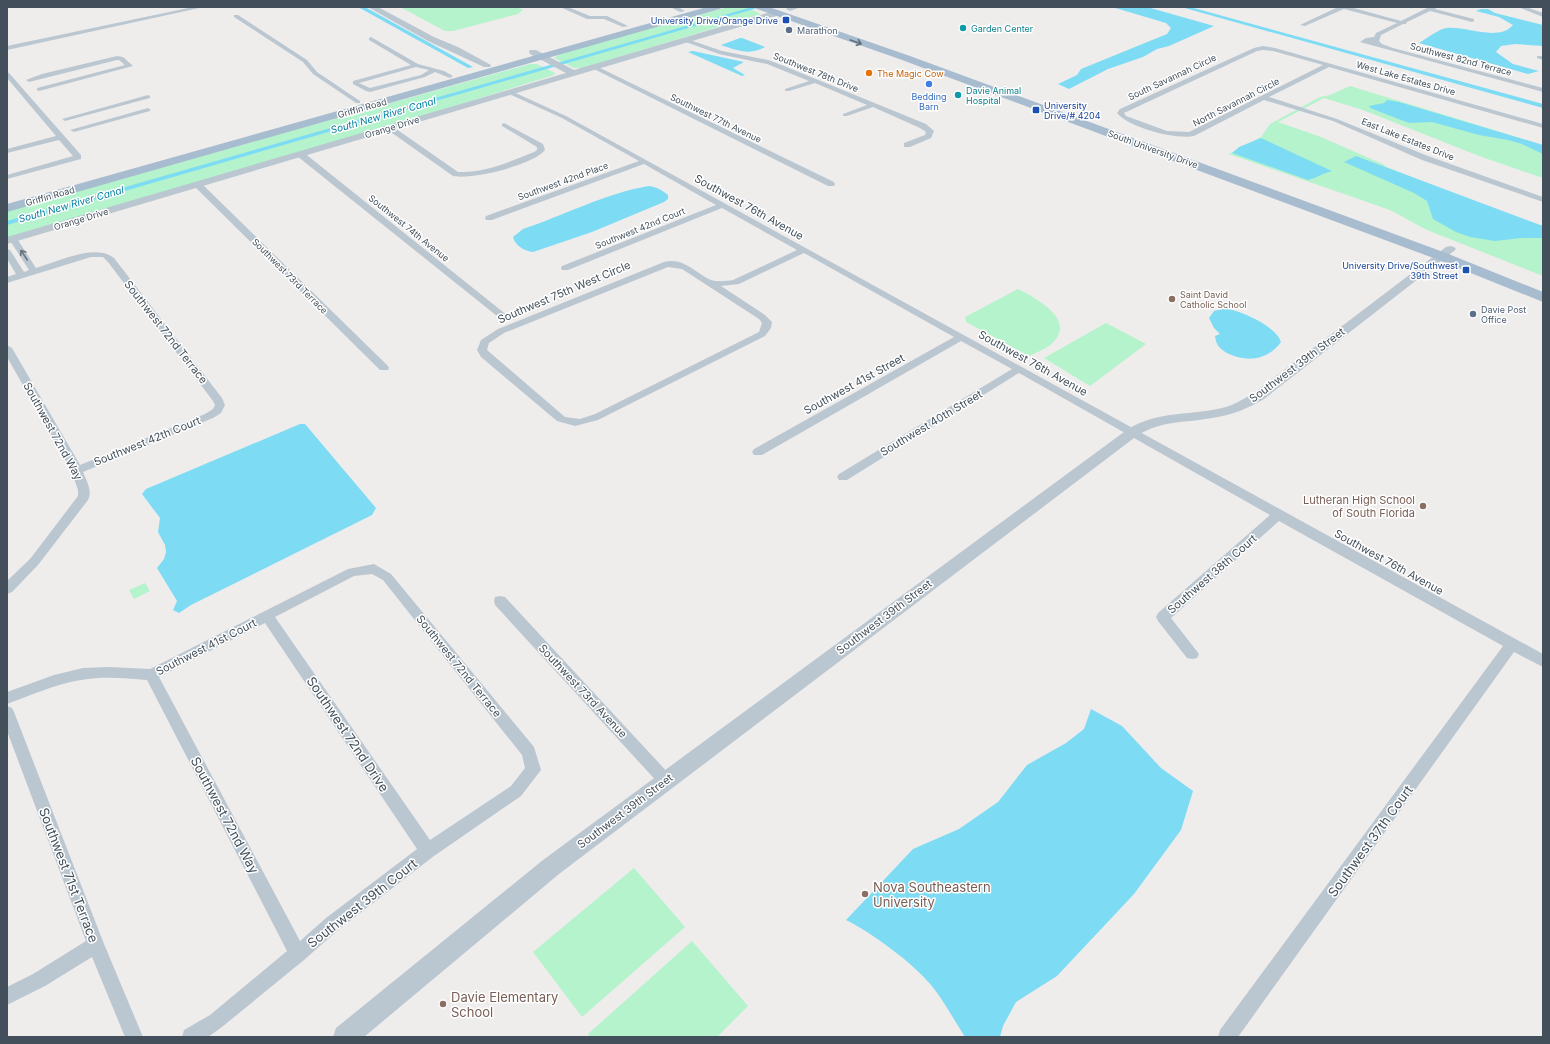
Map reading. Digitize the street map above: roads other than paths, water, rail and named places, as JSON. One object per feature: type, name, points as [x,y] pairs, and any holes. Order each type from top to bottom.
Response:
[{"type":"main road","name":"Griffin Road","points":[[7,208],[347,112],[375,101],[487,65],[538,58],[625,26],[678,9],[695,7]]},
{"type":"main road","name":"Griffin Road","points":[[7,200],[358,102],[375,101],[538,58],[717,7]]},
{"type":"main road","name":"South University Drive","points":[[779,9],[906,58],[1067,114],[1445,253],[1543,286]]},
{"type":"main road","points":[[347,112],[357,106],[358,102]]},
{"type":"main road","name":"South University Drive","points":[[1445,253],[1543,297]]},
{"type":"street","points":[[7,48],[201,7]]},
{"type":"street","points":[[372,7],[430,39],[455,48],[487,65]]},
{"type":"street","points":[[563,7],[590,18],[605,17],[625,26]]},
{"type":"street","points":[[1303,24],[1343,7],[1405,23],[1432,9],[1441,7]]},
{"type":"street","points":[[1521,7],[1543,14]]},
{"type":"street","name":"Orange Drive","points":[[10,240],[509,92],[566,72],[594,67],[685,40],[779,9]]},
{"type":"street","points":[[1432,9],[1472,20]]},
{"type":"street","points":[[236,16],[305,61],[315,74],[358,102]]},
{"type":"street","name":"Southwest 82nd Terrace","points":[[1405,23],[1377,40],[1391,49],[1543,90]]},
{"type":"street","points":[[370,39],[416,65],[450,76]]},
{"type":"street","name":"Southwest 78th Drive","points":[[685,40],[721,53],[768,62],[923,126],[930,131],[928,136],[907,145]]},
{"type":"street","name":"West Lake Estates Drive","points":[[1263,48],[1273,49],[1543,126]]},
{"type":"street","name":"South Savannah Circle","points":[[1149,126],[1124,117],[1120,113],[1122,110],[1256,49],[1263,48]]},
{"type":"street","points":[[29,80],[44,75],[117,58],[121,58],[130,66],[39,89]]},
{"type":"street","points":[[538,58],[566,72]]},
{"type":"street","points":[[416,65],[355,83],[370,90],[423,76],[434,70]]},
{"type":"street","name":"North Savannah Circle","points":[[1149,126],[1173,134],[1191,134],[1328,65]]},
{"type":"street","name":"Southwest 77th Avenue","points":[[594,67],[832,184]]},
{"type":"street","points":[[7,74],[78,157],[7,177]]},
{"type":"street","points":[[787,90],[814,80]]},
{"type":"street","name":"Southwest 76th Avenue","points":[[509,92],[564,117],[1543,661]]},
{"type":"street","points":[[65,119],[148,97]]},
{"type":"street","name":"East Lake Estates Drive","points":[[1264,98],[1335,120],[1432,160],[1543,200]]},
{"type":"street","points":[[845,116],[873,105]]},
{"type":"street","points":[[74,130],[148,110]]},
{"type":"street","points":[[389,128],[456,174],[467,175],[484,172],[537,154],[541,150],[540,146],[504,125]]},
{"type":"street","points":[[7,151],[61,137]]},
{"type":"street","name":"Southwest 74th Avenue","points":[[300,154],[505,318]]},
{"type":"street","name":"Southwest 42nd Place","points":[[489,218],[644,162]]},
{"type":"street","name":"Southwest 73rd Terrace","points":[[197,184],[384,368]]},
{"type":"street","name":"Southwest 42nd Court","points":[[565,268],[722,205]]},
{"type":"street","points":[[7,280],[34,272],[10,240]]},
{"type":"street","points":[[7,252],[22,276]]},
{"type":"street","points":[[707,282],[727,284],[736,282],[808,253]]},
{"type":"street","points":[[738,301],[737,294],[743,286],[808,253]]},
{"type":"street","name":"Southwest 39th Street","points":[[345,1037],[551,867],[1132,432],[1142,425],[1165,419],[1223,412],[1241,406],[1259,396],[1445,253]]},
{"type":"street","name":"Southwest 72nd Terrace","points":[[34,272],[91,254],[105,255],[111,260],[218,400],[220,405],[217,411]]},
{"type":"street","name":"Southwest 75th West Circle","points":[[662,265],[680,265],[707,282],[764,319],[767,326],[762,334],[599,416],[578,423],[561,419],[485,356],[482,350],[484,342],[501,331],[662,265]]},
{"type":"street","name":"Southwest 41st Street","points":[[758,452],[961,337]]},
{"type":"street","name":"Southwest 72nd Way","points":[[7,348],[77,470],[84,490],[84,497],[41,553],[7,589]]},
{"type":"street","name":"Southwest 40th Street","points":[[843,477],[1019,369]]},
{"type":"street","name":"Southwest 42th Court","points":[[77,470],[204,418],[217,411]]},
{"type":"street","name":"Southwest 38th Court","points":[[1192,654],[1163,617],[1278,515]]},
{"type":"street","name":"Southwest 72nd Terrace","points":[[374,569],[387,577],[529,752],[533,770]]},
{"type":"street","name":"Southwest 41st Court","points":[[7,698],[43,684],[84,674],[121,672],[151,675],[352,572],[374,569]]},
{"type":"street","name":"Southwest 73rd Avenue","points":[[500,601],[666,780]]},
{"type":"street","name":"Southwest 72nd Drive","points":[[267,616],[428,851]]},
{"type":"street","name":"Southwest 37th Court","points":[[1227,1037],[1512,644]]},
{"type":"street","name":"Southwest 72nd Way","points":[[151,675],[298,954]]},
{"type":"street","name":"Southwest 71st Terrace","points":[[7,712],[96,945],[134,1037]]},
{"type":"street","name":"Southwest 39th Court","points":[[191,1037],[216,1021],[298,954],[332,924],[428,851],[516,791],[533,770]]},
{"type":"street","points":[[7,996],[39,980],[96,945]]},
{"type":"water","points":[[1112,7],[1147,7],[1214,26],[1169,46],[1157,49],[1143,57],[1108,69],[1069,89],[1058,84],[1077,75],[1081,69],[1167,34],[1171,28],[1166,23]]},
{"type":"water","points":[[1488,9],[1495,13],[1543,25],[1543,46],[1515,44],[1501,46],[1496,52],[1513,64],[1539,71],[1528,74],[1419,43],[1444,28],[1491,33],[1507,30],[1513,25],[1499,17],[1476,11]]},
{"type":"water","points":[[740,38],[765,47],[760,50],[749,52],[721,45]]},
{"type":"water","points":[[693,51],[744,62],[733,68],[745,75],[742,76],[688,52]]},
{"type":"water","points":[[1387,100],[1399,102],[1543,145],[1543,154],[1522,144],[1479,135],[1432,122],[1409,123],[1370,108],[1369,106],[1384,103]]},
{"type":"water","points":[[1261,138],[1332,171],[1308,180],[1232,153],[1239,147]]},
{"type":"water","points":[[1356,156],[1543,226],[1543,238],[1521,238],[1495,241],[1470,237],[1456,232],[1433,219],[1427,201],[1414,193],[1344,162]]},
{"type":"water","points":[[649,186],[664,192],[668,195],[668,199],[592,232],[533,252],[521,248],[514,240],[513,237],[523,229],[601,199],[633,189]]},
{"type":"water","points":[[1226,308],[1257,320],[1272,330],[1281,342],[1270,353],[1257,358],[1242,358],[1227,353],[1217,344],[1215,336],[1220,334],[1214,328],[1209,318],[1214,311]]},
{"type":"water","points":[[300,424],[305,424],[376,508],[372,515],[191,605],[179,613],[173,610],[177,601],[157,568],[164,559],[166,552],[165,545],[158,532],[160,518],[142,494],[146,489]]},
{"type":"water","points":[[1091,709],[1122,726],[1161,768],[1193,791],[1181,830],[1134,894],[1057,976],[1016,1002],[1003,1026],[1000,1037],[965,1037],[940,997],[931,985],[914,968],[892,949],[846,920],[913,849],[959,829],[998,802],[1027,765],[1066,743],[1084,729]]},
{"type":"waterway","points":[[361,7],[470,67]]},
{"type":"waterway","name":"South New River Canal","points":[[7,223],[758,7]]},
{"type":"waterway","points":[[1184,7],[1543,106]]},
{"type":"place","name":"University Drive/Orange Drive","points":[[786,20]]},
{"type":"place","name":"Garden Center","points":[[963,28]]},
{"type":"place","name":"Marathon","points":[[789,30]]},
{"type":"place","name":"The Magic Cow","points":[[869,73]]},
{"type":"place","name":"Bedding Barn","points":[[929,84]]},
{"type":"place","name":"Davie Animal Hospital","points":[[958,95]]},
{"type":"place","name":"University Drive/# 4204","points":[[1036,110]]},
{"type":"place","name":"University Drive/Southwest 39th Street","points":[[1466,270]]},
{"type":"place","name":"Saint David Catholic School","points":[[1172,299]]},
{"type":"place","name":"Davie Post Office","points":[[1473,314]]},
{"type":"place","name":"Lutheran High School of South Florida","points":[[1423,506]]},
{"type":"place","name":"Nova Southeastern University","points":[[865,894]]},
{"type":"place","name":"Davie Elementary School","points":[[443,1004]]}]
